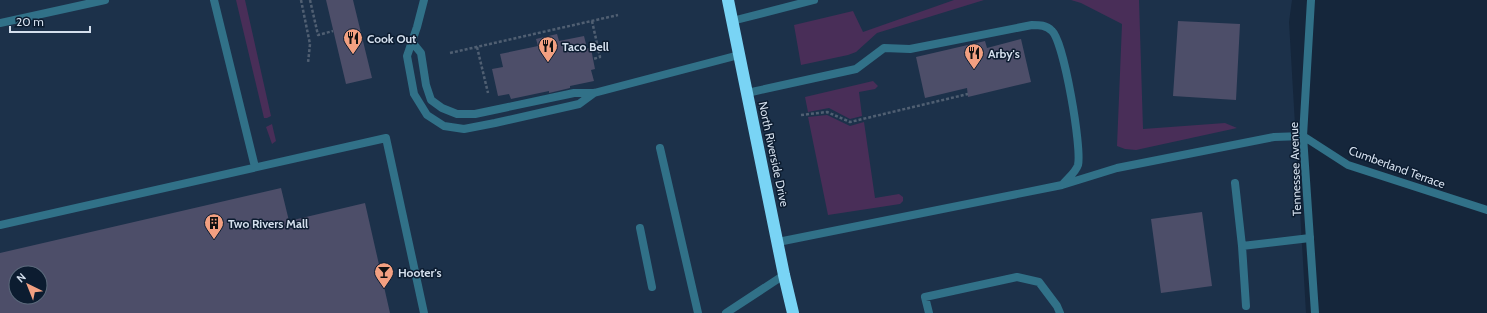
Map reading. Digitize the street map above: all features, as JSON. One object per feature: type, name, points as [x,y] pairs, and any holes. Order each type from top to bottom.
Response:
[{"type":"highway","name":"North Riverside Drive","points":[[728,0],[793,313]]},
{"type":"street","points":[[0,23],[105,0]]},
{"type":"street","points":[[214,0],[256,168]]},
{"type":"street","points":[[732,21],[814,0]]},
{"type":"street","name":"Tennessee Avenue","points":[[1311,0],[1303,136],[1315,313]]},
{"type":"street","points":[[423,4],[407,56],[414,94],[426,115],[444,126],[464,129],[518,118],[579,104],[594,93]]},
{"type":"street","points":[[747,93],[856,69],[884,48],[910,49],[1032,25],[1044,26],[1053,32],[1060,46],[1078,132],[1079,153],[1077,166],[1062,185]]},
{"type":"street","points":[[412,42],[421,53],[426,85],[431,100],[442,108],[457,114],[475,114],[574,93],[594,93],[739,54]]},
{"type":"street","points":[[778,242],[1062,185],[1117,168],[1274,137],[1303,136]]},
{"type":"street","name":"Cumberland Terrace","points":[[1303,136],[1348,165],[1487,210]]},
{"type":"street","points":[[0,225],[386,138],[424,313]]},
{"type":"street","points":[[660,148],[698,313]]},
{"type":"street","points":[[1235,183],[1242,246],[1246,306]]},
{"type":"street","points":[[640,228],[652,287]]},
{"type":"street","points":[[1242,246],[1310,238]]},
{"type":"street","points":[[726,313],[784,275]]},
{"type":"street","points":[[929,313],[925,298],[1017,277],[1039,282],[1057,306],[1060,313]]},
{"type":"path","points":[[301,0],[310,44],[308,63]]},
{"type":"path","points":[[310,0],[318,35],[333,32]]},
{"type":"path","points":[[450,53],[618,15]]},
{"type":"path","points":[[592,21],[600,57],[593,59]]},
{"type":"path","points":[[477,47],[492,110]]},
{"type":"path","points":[[801,115],[828,112],[850,122],[968,94]]},
{"type":"shaded area","points":[[0,0],[1292,0],[1289,22],[1306,313],[0,313]]},
{"type":"shaded area","points":[[236,0],[245,0],[271,116],[267,118],[264,118]]},
{"type":"shaded area","points":[[954,0],[984,0],[877,33],[856,52],[848,55],[801,65],[794,25],[853,11],[863,32]]},
{"type":"shaded area","points":[[1071,0],[1139,0],[1143,129],[1225,123],[1237,128],[1136,150],[1125,149],[1117,146],[1122,24],[1081,3]]},
{"type":"shaded area","points":[[873,81],[878,86],[875,89],[859,92],[862,116],[850,119],[829,108],[808,112],[805,97]]},
{"type":"shaded area","points":[[827,115],[850,126],[864,122],[875,198],[899,194],[903,197],[903,201],[900,204],[828,215],[808,117]]},
{"type":"shaded area","points":[[272,124],[276,141],[272,144],[266,127]]},
{"type":"building","name":"Cook Out","points":[[326,0],[353,0],[372,78],[346,84]]},
{"type":"building","points":[[1178,21],[1240,24],[1236,100],[1173,96]]},
{"type":"building","name":"Taco Bell","points":[[557,34],[559,41],[584,36],[587,48],[591,48],[595,69],[591,70],[594,81],[570,86],[570,88],[549,93],[549,91],[511,99],[509,94],[498,96],[492,69],[503,67],[500,54],[538,46],[536,39]]},
{"type":"building","name":"Arby's","points":[[1021,39],[1031,82],[968,97],[967,88],[925,98],[916,57],[985,41],[987,48]]},
{"type":"building","name":"Two Rivers Mall","points":[[281,188],[289,221],[365,203],[390,313],[0,313],[0,253]]},
{"type":"building","points":[[1202,212],[1212,286],[1161,293],[1151,219]]},
{"type":"place","name":"Cook Out","points":[[353,55]]},
{"type":"place","name":"Taco Bell","points":[[548,63]]},
{"type":"place","name":"Arby's","points":[[974,70]]},
{"type":"place","name":"Two Rivers Mall","points":[[214,240]]},
{"type":"place","name":"Hooter's","points":[[384,289]]}]
